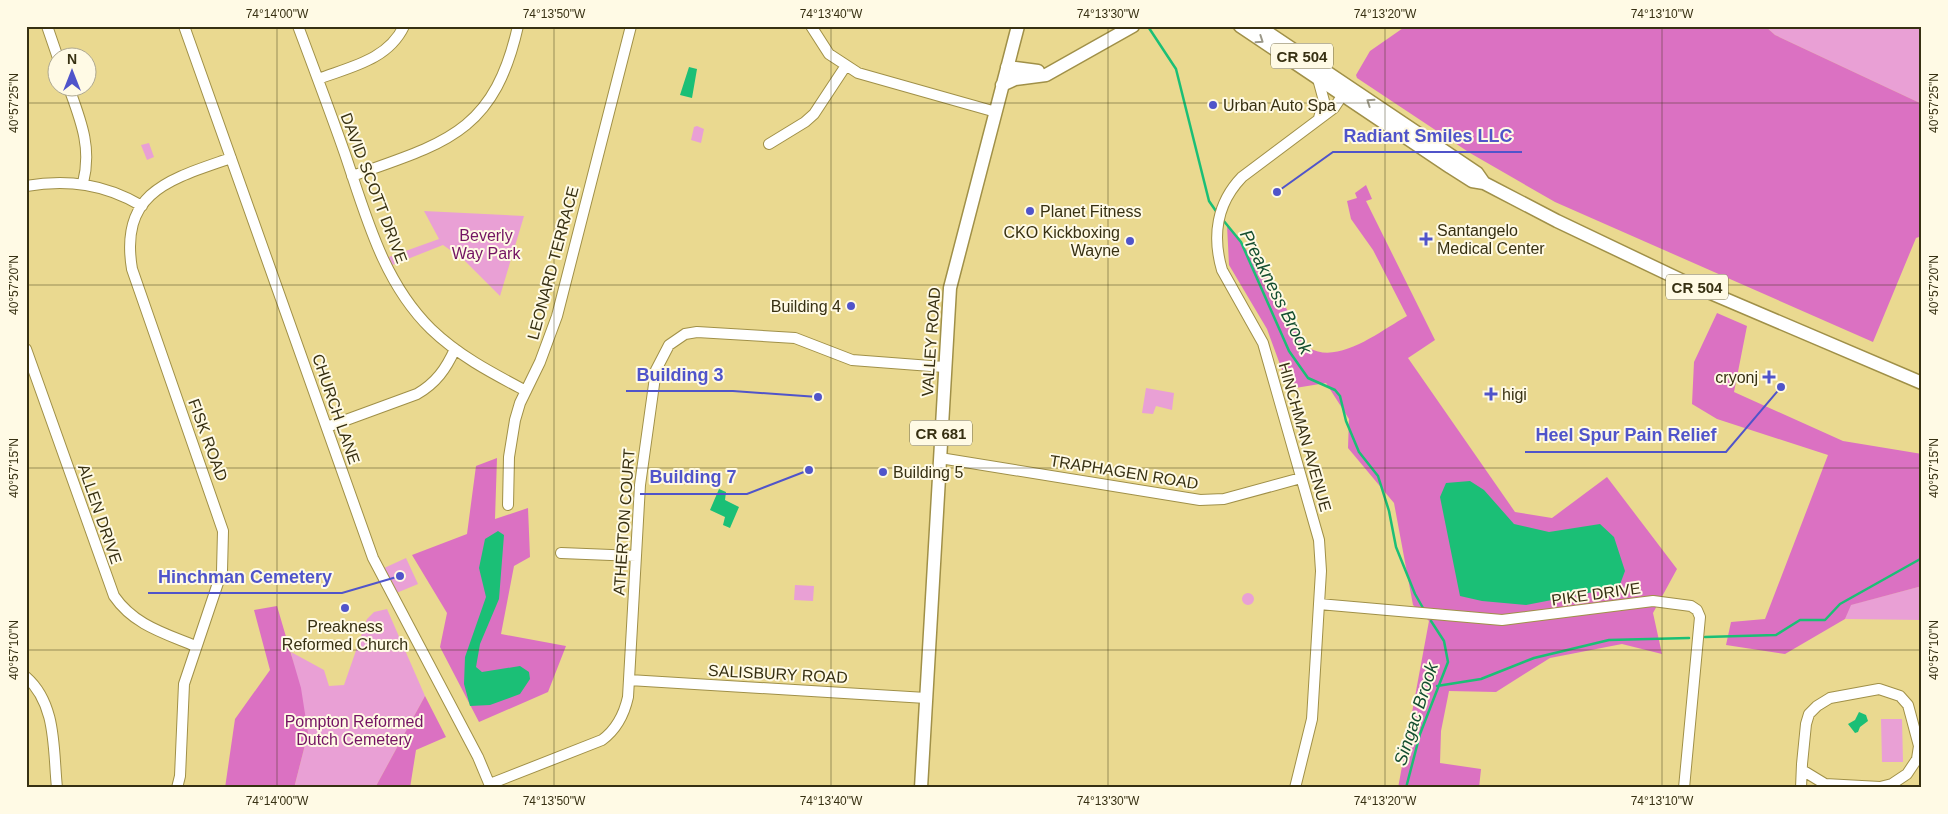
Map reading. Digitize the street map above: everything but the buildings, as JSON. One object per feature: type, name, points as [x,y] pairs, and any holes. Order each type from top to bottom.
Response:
[{"type":"main road","name":"VALLEY ROAD","points":[[921,788],[950,288],[1018,26]]},
{"type":"main road","points":[[1002,85],[1016,79],[1039,78],[1132,26]]},
{"type":"main road","name":"CR 504","points":[[1240,26],[1318,79],[1345,91]]},
{"type":"main road","name":"CR 504","points":[[1258,26],[1455,171],[1472,181],[1484,184],[1557,222],[1668,274],[1922,383]]},
{"type":"main road","points":[[1007,67],[1036,71],[1058,68]]},
{"type":"street","points":[[47,26],[55,48]]},
{"type":"street","name":"CHURCH LANE","points":[[184,26],[373,558],[491,786]]},
{"type":"street","name":"DAVID SCOTT DRIVE","points":[[298,26],[373,237],[392,277],[416,313],[455,349],[480,366],[526,391]]},
{"type":"street","points":[[318,79],[378,56],[394,43],[404,26]]},
{"type":"street","points":[[352,176],[431,148],[459,132],[471,120],[499,82],[513,47],[518,26]]},
{"type":"street","name":"LEONARD TERRACE","points":[[508,506],[511,438],[520,403],[543,356],[557,316],[631,26]]},
{"type":"street","points":[[811,26],[829,54],[845,67],[858,73],[996,112]]},
{"type":"street","points":[[769,144],[814,114],[845,67]]},
{"type":"street","points":[[1318,79],[1324,101],[1319,118]]},
{"type":"street","name":"HINCHMAN AVENUE","points":[[1295,788],[1312,718],[1321,572],[1319,540],[1263,343],[1222,270],[1217,245],[1220,214],[1227,195],[1242,177],[1334,108],[1345,91]]},
{"type":"street","points":[[72,98],[85,134],[87,159],[83,183]]},
{"type":"street","name":"FISK ROAD","points":[[176,788],[180,776],[184,684],[195,646],[222,571],[223,531],[221,518],[132,269],[130,242],[135,219],[153,192],[174,178],[231,158]]},
{"type":"street","points":[[26,186],[60,182],[83,183],[112,190],[142,206]]},
{"type":"street","name":"ATHERTON COURT","points":[[491,786],[594,743],[610,734],[622,718],[626,708],[641,475],[656,370],[665,350],[677,339],[697,332],[782,337],[807,342],[852,360],[944,367]]},
{"type":"street","name":"ALLEN DRIVE","points":[[26,349],[114,596],[121,606],[138,622],[195,646]]},
{"type":"street","points":[[327,427],[417,394],[427,388],[443,372],[455,349]]},
{"type":"street","name":"TRAPHAGEN ROAD","points":[[940,458],[1200,500],[1231,498],[1301,478]]},
{"type":"street","points":[[561,553],[636,556]]},
{"type":"street","name":"PIKE DRIVE","points":[[1319,604],[1502,620],[1653,601],[1687,605],[1694,608],[1700,617],[1684,788]]},
{"type":"street","points":[[26,677],[42,694],[50,716],[57,788]]},
{"type":"street","name":"SALISBURY ROAD","points":[[629,680],[926,698]]},
{"type":"street","points":[[1801,788],[1802,770],[1806,724],[1809,714],[1817,706],[1830,698],[1879,689],[1900,696],[1908,705],[1919,746],[1917,759],[1907,774],[1892,784],[1880,787],[1821,786],[1802,770]]},
{"type":"green space","points":[[1765,26],[1922,26],[1922,104],[1775,35]]},
{"type":"green space","points":[[697,126],[704,129],[701,143],[691,140],[694,127]]},
{"type":"green space","points":[[149,143],[154,157],[147,160],[141,145]]},
{"type":"green space","name":"Beverly Way Park","points":[[424,211],[524,216],[500,296],[463,259],[443,245],[390,266],[386,258],[439,239]]},
{"type":"green space","points":[[1146,388],[1174,393],[1172,410],[1156,406],[1153,414],[1142,413]]},
{"type":"green space","points":[[406,558],[418,584],[394,594],[382,569]]},
{"type":"green space","points":[[795,585],[814,586],[813,601],[794,600]]},
{"type":"green space","points":[[1922,586],[1922,620],[1845,619],[1850,605]]},
{"type":"green space","points":[[1246,593],[1250,593],[1254,599],[1250,605],[1246,605],[1242,601],[1242,597]]},
{"type":"green space","name":"Pompton Reformed Dutch Cemetery","points":[[387,609],[425,696],[375,788],[294,788],[308,733],[291,652],[324,670],[329,686],[344,685],[367,619],[374,612]]},
{"type":"green space","points":[[1881,719],[1902,719],[1903,762],[1882,762]]},
{"type":"shaded area","points":[[1406,26],[1765,26],[1775,35],[1922,104],[1922,236],[1916,238],[1873,342],[1555,202],[1470,153],[1357,78],[1356,75],[1370,51]]},
{"type":"shaded area","points":[[689,67],[697,69],[692,98],[680,95]]},
{"type":"shaded area","points":[[1366,185],[1372,199],[1366,201],[1435,340],[1408,358],[1515,512],[1552,518],[1607,477],[1677,569],[1653,613],[1662,654],[1622,644],[1550,658],[1496,692],[1449,691],[1441,731],[1440,763],[1481,769],[1479,788],[1398,788],[1429,621],[1413,605],[1394,503],[1348,448],[1349,419],[1326,383],[1289,389],[1267,329],[1229,265],[1227,225],[1270,280],[1309,348],[1321,352],[1333,352],[1359,344],[1372,337],[1407,316],[1373,250],[1351,219],[1347,201],[1357,198],[1355,193]]},
{"type":"shaded area","points":[[1717,313],[1747,326],[1734,392],[1843,441],[1922,454],[1922,586],[1851,605],[1845,619],[1785,654],[1726,645],[1731,622],[1765,619],[1828,455],[1717,419],[1692,404],[1694,362]]},
{"type":"shaded area","points":[[497,458],[495,519],[528,508],[530,557],[514,566],[501,634],[566,646],[548,692],[479,722],[440,647],[447,613],[412,555],[467,534],[476,466]]},
{"type":"shaded area","points":[[1470,481],[1484,490],[1514,524],[1549,532],[1600,524],[1614,537],[1625,571],[1619,587],[1526,605],[1482,601],[1460,596],[1440,497],[1446,483]]},
{"type":"shaded area","points":[[719,489],[726,492],[725,500],[739,507],[730,528],[723,525],[725,517],[710,510]]},
{"type":"shaded area","points":[[498,531],[504,535],[499,599],[480,644],[476,667],[482,672],[520,666],[529,672],[530,679],[520,694],[490,705],[470,706],[464,684],[465,657],[486,597],[479,568],[485,539]]},
{"type":"shaded area","points":[[277,606],[301,688],[308,733],[294,788],[225,788],[235,719],[270,670],[254,610]]},
{"type":"shaded area","points":[[425,696],[446,737],[416,750],[410,788],[375,788]]},
{"type":"shaded area","points":[[1859,712],[1866,715],[1868,721],[1855,733],[1848,724],[1855,720]]},
{"type":"waterway","name":"Preakness Brook","points":[[1149,28],[1176,69],[1209,201],[1218,214]]},
{"type":"waterway","name":"Preakness Brook","points":[[1223,220],[1241,242],[1289,351],[1308,378],[1335,390],[1340,396],[1346,421],[1359,452],[1378,476],[1389,511],[1396,547],[1415,594],[1423,608]]},
{"type":"waterway","points":[[1705,637],[1776,635],[1800,620],[1825,620],[1840,604],[1922,558]]},
{"type":"waterway","name":"Singac Brook","points":[[1406,788],[1420,734],[1448,662],[1444,641],[1431,621]]},
{"type":"waterway","points":[[1437,686],[1481,679],[1534,658],[1609,640],[1689,638]]},
{"type":"place","name":"Urban Auto Spa","points":[[1213,105]]},
{"type":"place","name":"Radiant Smiles LLC","points":[[1277,192]]},
{"type":"place","name":"Planet Fitness","points":[[1030,211]]},
{"type":"place","name":"Santangelo Medical Center","points":[[1426,239]]},
{"type":"place","name":"CKO Kickboxing Wayne","points":[[1130,241]]},
{"type":"place","name":"Building 4","points":[[851,306]]},
{"type":"place","name":"cryonj","points":[[1769,377]]},
{"type":"place","name":"Heel Spur Pain Relief","points":[[1781,387]]},
{"type":"place","name":"higi","points":[[1491,394]]},
{"type":"place","name":"Building 3","points":[[818,397]]},
{"type":"place","name":"Building 7","points":[[809,470]]},
{"type":"place","name":"Building 5","points":[[883,472]]},
{"type":"place","name":"Hinchman Cemetery","points":[[400,576]]},
{"type":"place","name":"Preakness Reformed Church","points":[[345,608]]}]
